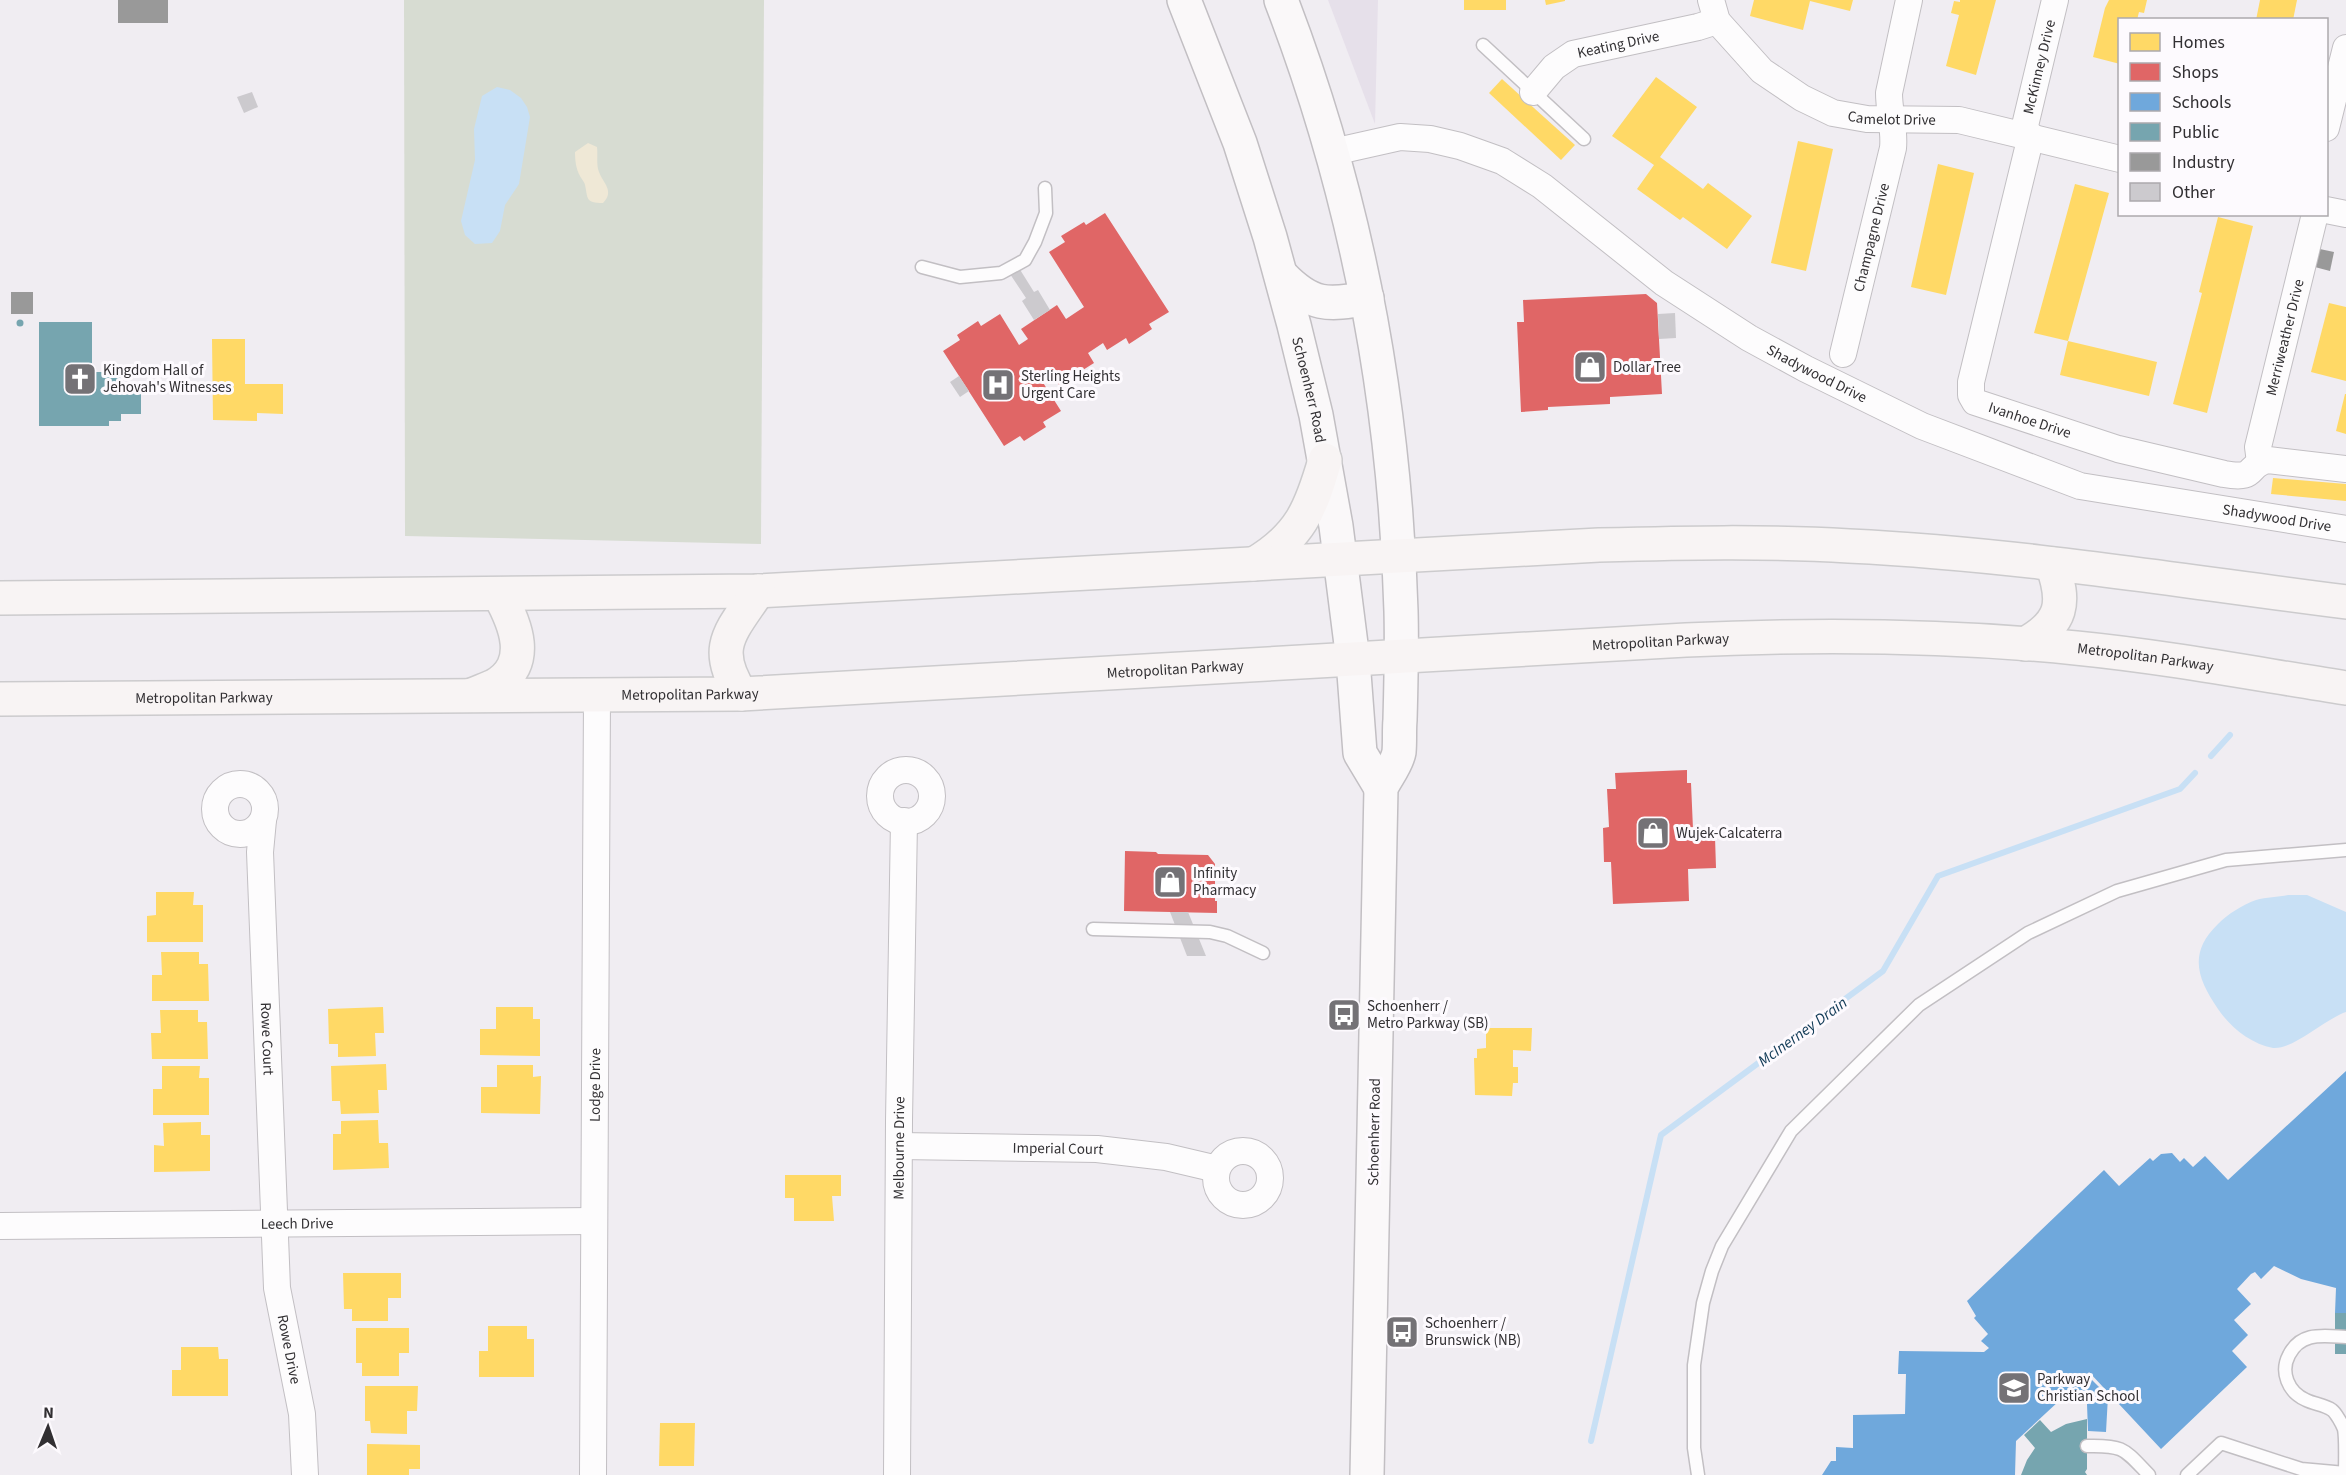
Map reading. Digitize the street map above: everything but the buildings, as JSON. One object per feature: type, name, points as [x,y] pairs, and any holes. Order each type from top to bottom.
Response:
[{"type":"main road","name":"Schoenherr Road","points":[[1184,0],[1240,143],[1281,276],[1307,376],[1325,460],[1341,559],[1353,660],[1360,753],[1381,788]]},
{"type":"main road","name":"Schoenherr Road","points":[[1281,0],[1312,85],[1333,152],[1367,298],[1382,390],[1400,556],[1402,657],[1399,753],[1381,788],[1367,1475]]},
{"type":"main road","points":[[1281,276],[1296,291],[1321,303],[1334,304],[1367,298]]},
{"type":"main road","points":[[1254,564],[1288,540],[1303,520],[1315,496],[1325,460]]},
{"type":"main road","points":[[0,598],[758,591],[1599,545],[1766,543],[1914,550],[2052,564],[2346,602]]},
{"type":"main road","points":[[2025,644],[2042,634],[2060,609],[2061,594],[2052,564]]},
{"type":"main road","points":[[741,694],[726,666],[726,644],[738,619],[758,591]]},
{"type":"main road","points":[[467,696],[496,685],[508,674],[516,660],[518,645],[516,631],[511,615],[499,594]]},
{"type":"main road","name":"Metropolitan Parkway","points":[[0,699],[741,694],[1759,638],[1922,638],[2025,644],[2127,654],[2346,688]]},
{"type":"street","name":"Champagne Drive","points":[[1844,354],[1893,148],[1894,135],[1889,93],[1909,0]]},
{"type":"street","name":"McKinney Drive","points":[[2027,135],[2055,0]]},
{"type":"street","name":"Camelot Drive","points":[[1714,10],[1762,71],[1802,98],[1833,113],[1850,117],[1892,120],[1959,120],[2118,158]]},
{"type":"street","name":"Keating Drive","points":[[1533,92],[1554,67],[1573,54],[1698,27],[1714,10]]},
{"type":"street","points":[[2328,120],[2346,48]]},
{"type":"street","name":"Ivanhoe Drive","points":[[2027,135],[1971,382],[1971,395],[1975,402],[2118,449],[2224,474],[2240,477],[2249,475],[2260,462]]},
{"type":"street","name":"Shadywood Drive","points":[[1333,152],[1380,140],[1400,137],[1420,138],[1460,146],[1502,161],[1542,186],[1664,283],[1749,338],[1922,426],[2069,482],[2080,486],[2346,529]]},
{"type":"street","points":[[2328,210],[2346,214]]},
{"type":"street","name":"Merriweather Drive","points":[[2260,462],[2258,447],[2315,216]]},
{"type":"street","points":[[2260,462],[2268,460],[2346,469]]},
{"type":"street","name":"Lodge Drive","points":[[593,1475],[597,695]]},
{"type":"street","name":"Rowe Court","points":[[260,852],[249,840],[221,826],[215,811],[218,795],[231,785],[239,783],[255,789],[264,803],[260,852],[275,1224]]},
{"type":"street","points":[[235,834],[251,832],[263,820]]},
{"type":"street","name":"Melbourne Drive","points":[[897,1475],[904,821]]},
{"type":"street","name":"Imperial Court","points":[[899,1146],[1097,1149],[1166,1157],[1217,1169]]},
{"type":"street","name":"Leech Drive","points":[[0,1226],[594,1221]]},
{"type":"street","name":"Rowe Drive","points":[[275,1224],[277,1288],[302,1414],[305,1475]]},
{"type":"lane","points":[[1483,45],[1584,140]]},
{"type":"lane","points":[[922,267],[960,277],[1001,273],[1025,260],[1046,213],[1045,188]]},
{"type":"lane","points":[[1698,1475],[1694,1448],[1694,1365],[1703,1303],[1722,1246],[1791,1131],[1919,1005],[2028,933],[2117,891],[2226,860],[2346,850]]},
{"type":"lane","points":[[1094,929],[1210,932],[1227,936],[1263,953]]},
{"type":"lane","points":[[2187,1475],[2220,1443],[2301,1472],[2345,1473],[2346,1432],[2332,1410],[2303,1400],[2292,1391],[2286,1379],[2285,1366],[2297,1343],[2310,1336],[2346,1337]]},
{"type":"lane","points":[[2087,1446],[2113,1445],[2127,1453],[2149,1475]]},
{"type":"shaded area","points":[[404,0],[764,0],[761,544],[405,536]]},
{"type":"shaded area","points":[[1328,0],[1378,0],[1375,124]]},
{"type":"sand","points":[[588,143],[597,147],[598,169],[608,191],[603,203],[588,199],[585,184],[577,167],[575,152]]},
{"type":"water","points":[[497,87],[510,90],[521,98],[530,117],[519,184],[505,205],[500,231],[492,243],[475,244],[465,235],[461,221],[475,160],[474,129],[482,96]]},
{"type":"water","points":[[2288,895],[2307,895],[2346,912],[2346,1012],[2290,1044],[2273,1048],[2249,1039],[2223,1016],[2205,987],[2199,966],[2199,955],[2209,935],[2231,913],[2256,900]]},
{"type":"waterway","name":"McInerney Drain","points":[[2211,756],[2230,735]]},
{"type":"waterway","name":"McInerney Drain","points":[[1591,1441],[1661,1135],[1883,971],[1938,876],[2180,789],[2195,773]]},
{"type":"place","name":"Dollar Tree","points":[[1590,367]]},
{"type":"place","name":"Kingdom Hall of Jehovah's Witnesses","points":[[80,379]]},
{"type":"place","name":"Sterling Heights Urgent Care","points":[[998,385]]},
{"type":"place","name":"Wujek-Calcaterra","points":[[1653,833]]},
{"type":"place","name":"Infinity Pharmacy","points":[[1170,882]]},
{"type":"place","name":"Schoenherr / Metro Parkway (SB)","points":[[1344,1015]]},
{"type":"place","name":"Schoenherr / Brunswick (NB)","points":[[1402,1332]]},
{"type":"place","name":"Parkway Christian School","points":[[2014,1388]]}]
